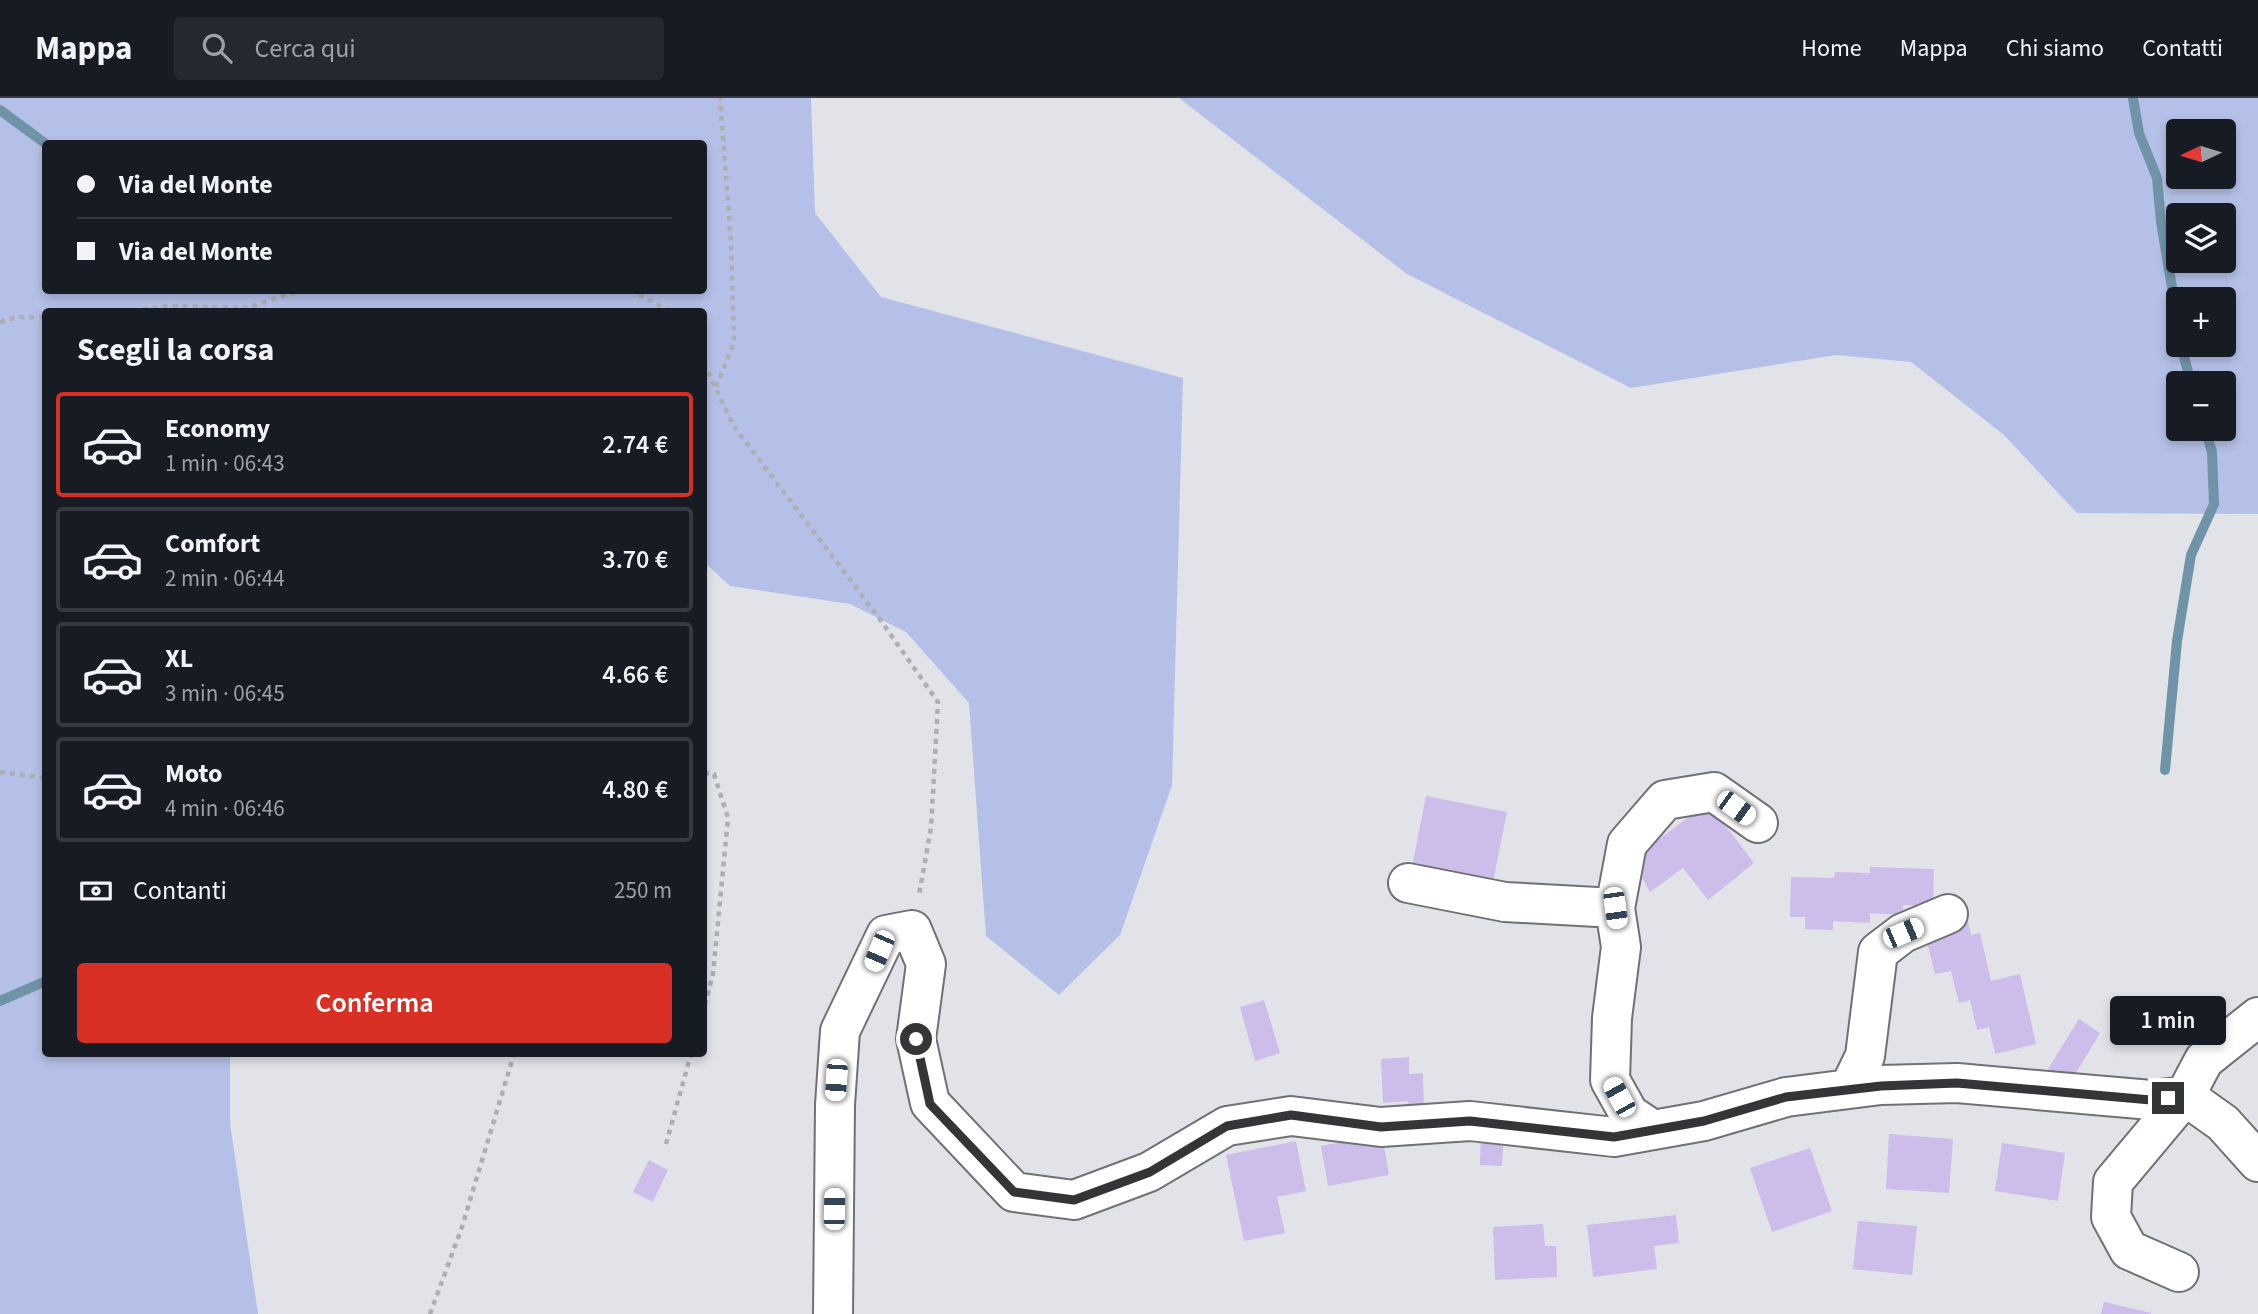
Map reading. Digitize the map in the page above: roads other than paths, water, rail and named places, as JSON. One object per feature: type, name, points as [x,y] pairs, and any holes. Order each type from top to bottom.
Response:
[{"type":"street","points":[[1653,1130],[1629,1114],[1610,1080],[1612,1018],[1621,947],[1615,908],[1627,844],[1665,800],[1714,792],[1758,823]]},
{"type":"street","points":[[1408,883],[1505,902],[1615,908]]},
{"type":"street","points":[[1849,1090],[1865,1056],[1878,952],[1903,933],[1948,914]]},
{"type":"street","points":[[832,1314],[835,1105],[840,1031],[886,935],[912,930],[926,964],[916,1039],[930,1104],[1014,1192],[1074,1200],[1150,1172],[1227,1126],[1291,1115],[1381,1127],[1470,1121],[1614,1137],[1704,1121],[1786,1097],[1957,1083],[2151,1100],[2185,1096],[2223,1124],[2258,1162]]},
{"type":"street","points":[[2179,1272],[2129,1250],[2111,1217],[2113,1182],[2185,1096],[2204,1060],[2258,1017]]},
{"type":"waterway","points":[[2133,98],[2139,133],[2157,178],[2172,287]]},
{"type":"waterway","points":[[0,110],[42,141]]},
{"type":"waterway","points":[[2184,357],[2188,371]]},
{"type":"waterway","points":[[2165,770],[2177,641],[2191,555],[2214,504],[2212,452],[2209,441]]},
{"type":"waterway","points":[[0,1001],[42,983]]}]
